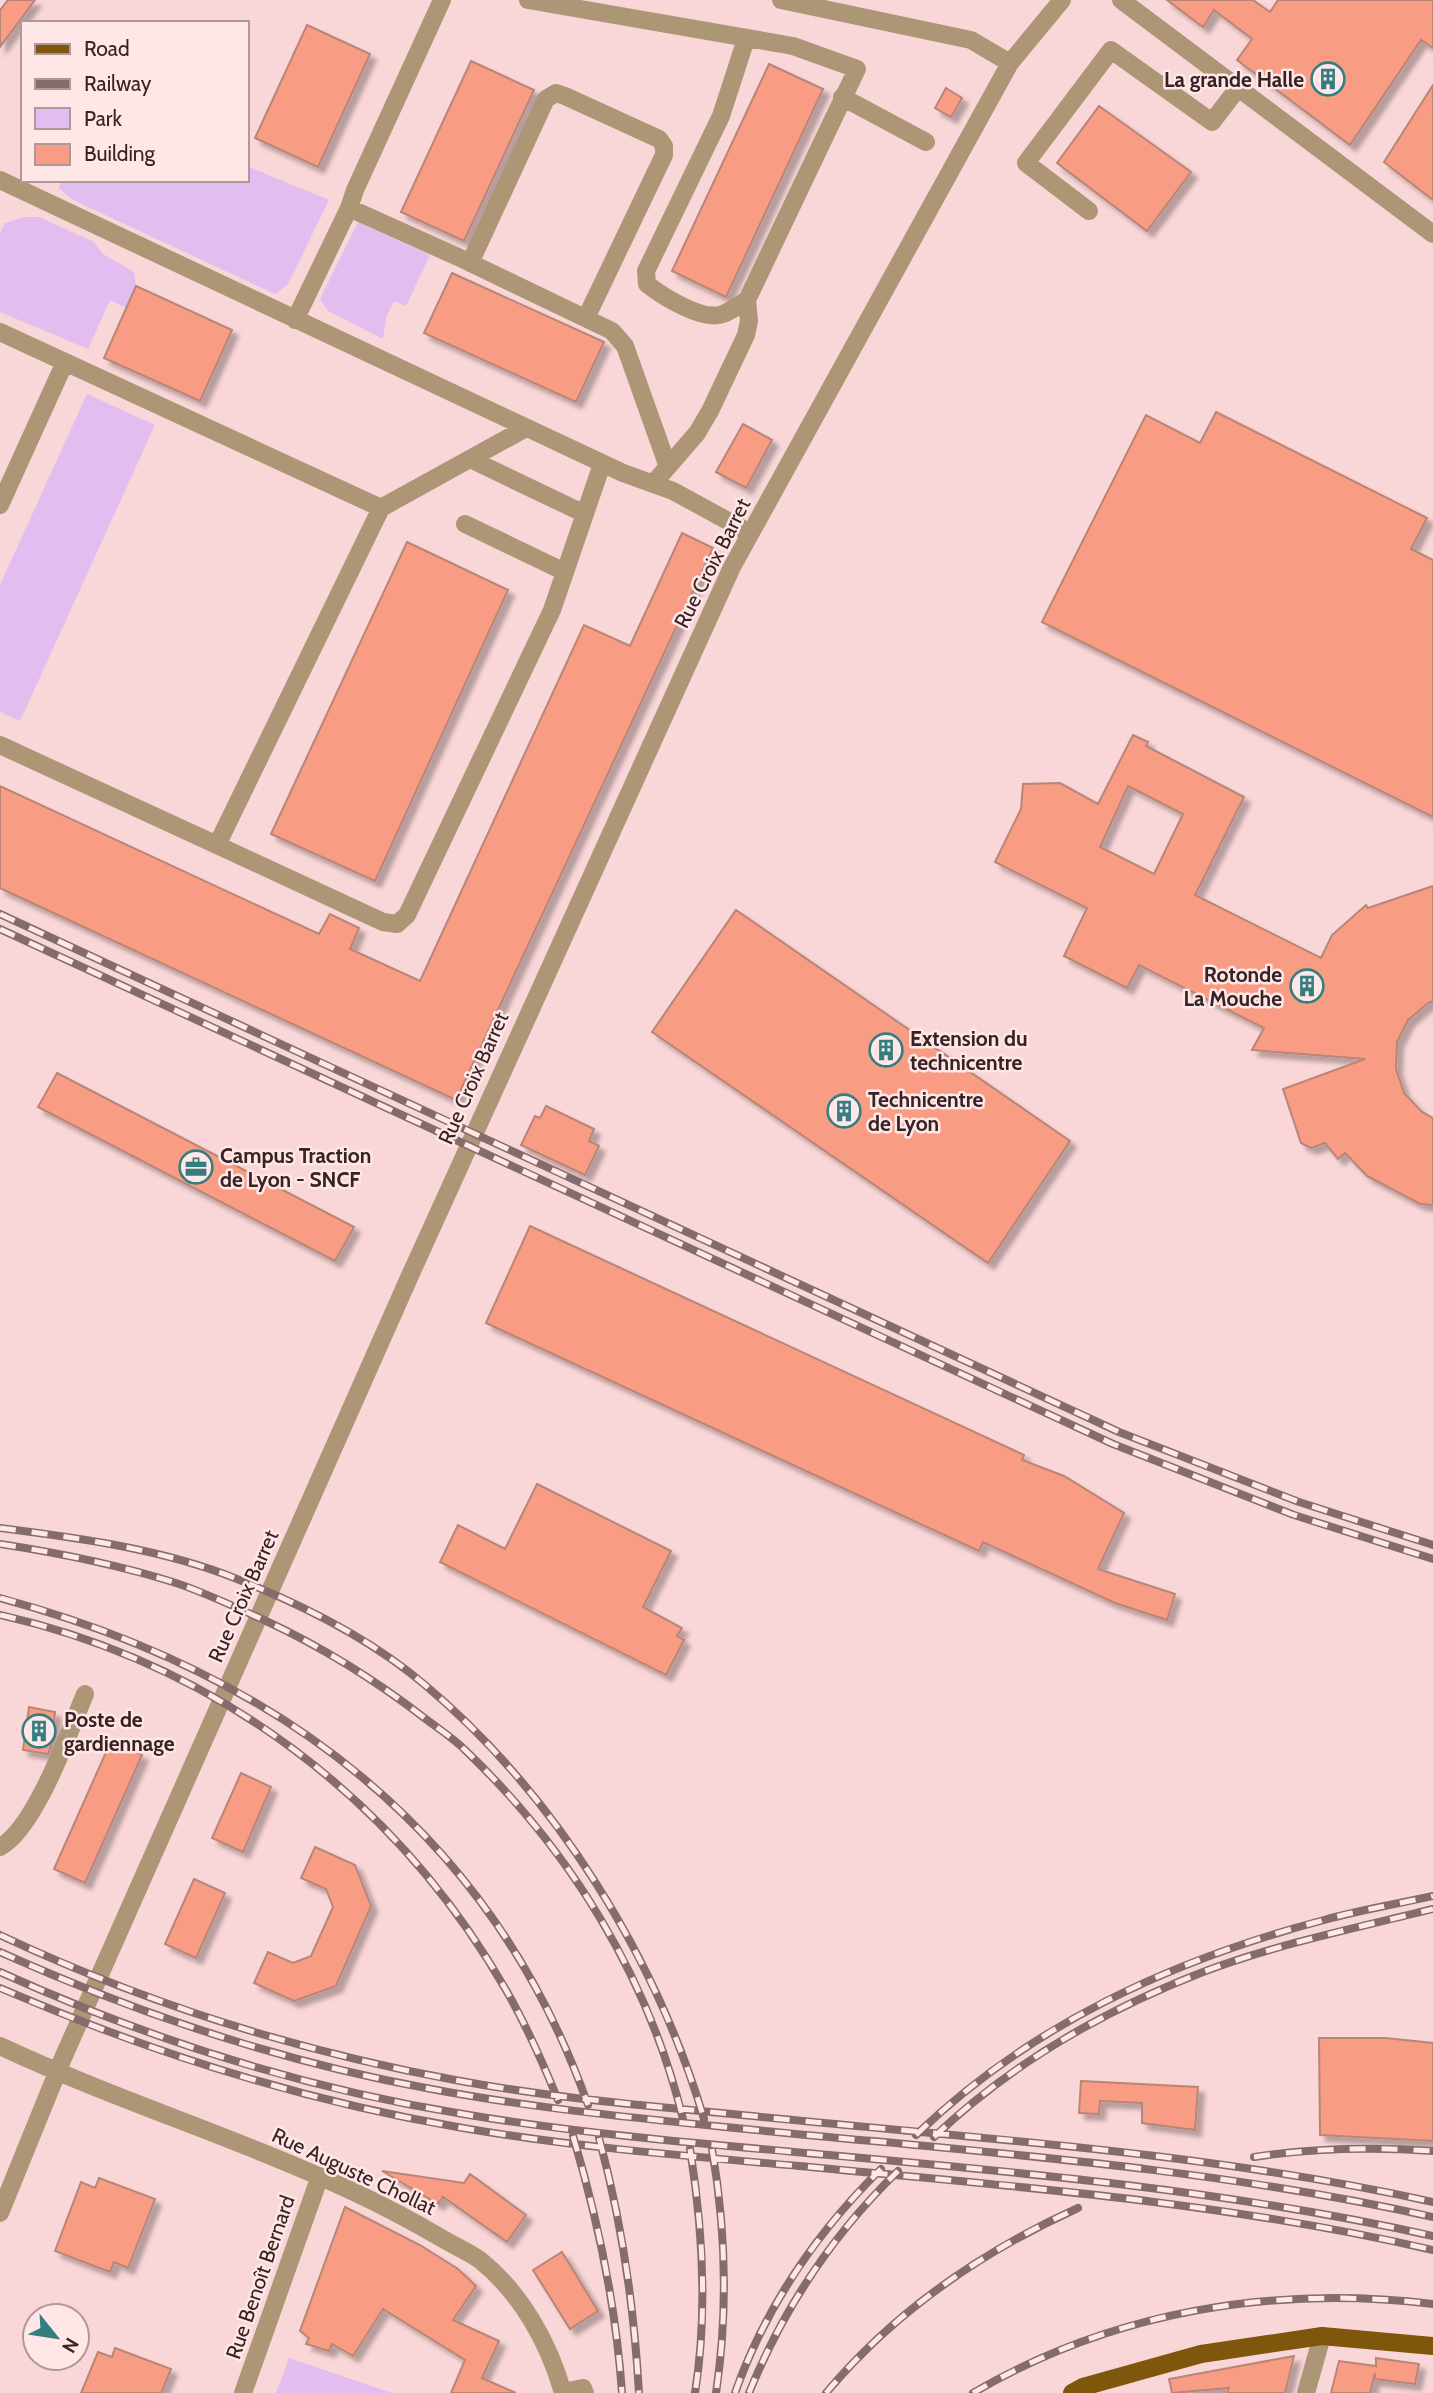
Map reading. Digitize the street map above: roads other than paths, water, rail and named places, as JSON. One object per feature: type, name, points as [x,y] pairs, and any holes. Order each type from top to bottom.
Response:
[{"type":"main road","points":[[1072,2393],[1201,2354],[1322,2336],[1433,2346]]},
{"type":"street","points":[[295,320],[349,208],[442,0]]},
{"type":"street","points":[[528,0],[793,46],[857,69],[747,300],[749,321],[741,346],[697,433],[653,484]]},
{"type":"street","points":[[781,0],[971,40],[1010,63]]},
{"type":"street","name":"Rue Croix Barret","points":[[0,2213],[57,2073],[201,1746],[495,1085],[726,579],[1010,63],[1062,0]]},
{"type":"street","points":[[1121,0],[1433,234]]},
{"type":"street","points":[[746,39],[721,116],[646,271],[647,284],[657,292],[702,315],[722,314],[747,300]]},
{"type":"street","points":[[1088,211],[1026,163],[1111,50],[1212,122],[1238,88]]},
{"type":"street","points":[[470,263],[547,99],[556,93],[659,139],[664,146],[664,155],[586,318]]},
{"type":"street","points":[[842,97],[926,142]]},
{"type":"street","points":[[0,180],[32,186],[295,320],[602,464],[673,491],[750,533]]},
{"type":"street","points":[[349,208],[612,331],[625,346],[668,467]]},
{"type":"street","points":[[0,332],[381,508]]},
{"type":"street","points":[[0,505],[65,362]]},
{"type":"street","points":[[218,845],[381,508],[526,428]]},
{"type":"street","points":[[470,458],[585,514]]},
{"type":"street","points":[[0,745],[383,922],[397,923],[407,915],[552,610],[602,464]]},
{"type":"street","points":[[465,524],[565,572]]},
{"type":"street","points":[[0,1847],[19,1833],[34,1810],[85,1694]]},
{"type":"street","name":"Rue Auguste Chollat","points":[[0,2046],[57,2073],[320,2176],[394,2210],[479,2259],[509,2290],[533,2323],[553,2359],[563,2393]]},
{"type":"street","name":"Rue Benoît Bernard","points":[[243,2393],[320,2176]]},
{"type":"street","points":[[1306,2393],[1322,2336]]},
{"type":"street","points":[[563,2393],[583,2388],[585,2393]]},
{"type":"railway","points":[[0,914],[1119,1432],[1299,1502],[1433,1545]]},
{"type":"railway","points":[[0,929],[1113,1444],[1294,1515],[1433,1559]]},
{"type":"railway","points":[[0,1528],[150,1552],[237,1579],[336,1624],[404,1668],[425,1685],[472,1728],[517,1776],[558,1828],[595,1882],[629,1939],[658,1998],[684,2058],[704,2119]]},
{"type":"railway","points":[[0,1544],[133,1571],[176,1583],[220,1600],[286,1630],[348,1666],[389,1692],[455,1741],[538,1829],[600,1918],[649,2015],[668,2066],[683,2119]]},
{"type":"railway","points":[[0,1598],[100,1630],[194,1670],[281,1718],[361,1776],[432,1843],[494,1920],[546,2007],[588,2105]]},
{"type":"railway","points":[[0,1615],[79,1637],[155,1667],[226,1704],[292,1748],[354,1799],[410,1857],[461,1920],[506,1990],[534,2044],[558,2100]]},
{"type":"railway","points":[[916,2135],[960,2096],[1006,2061],[1055,2029],[1106,2001],[1212,1955],[1268,1936],[1338,1916],[1433,1896]]},
{"type":"railway","points":[[934,2137],[994,2086],[1060,2041],[1166,1987],[1259,1953],[1433,1909]]},
{"type":"railway","points":[[0,1935],[110,1982],[223,2022],[338,2055],[455,2080],[593,2100],[1172,2158],[1259,2170],[1433,2202]]},
{"type":"railway","points":[[0,1952],[103,1995],[209,2033],[317,2064],[426,2088],[500,2101],[613,2115],[1169,2172],[1257,2184],[1433,2217]]},
{"type":"railway","points":[[0,1972],[169,2040],[285,2075],[403,2103],[591,2132],[1121,2184],[1278,2206],[1433,2236]]},
{"type":"railway","points":[[0,1988],[113,2033],[227,2072],[344,2104],[463,2128],[631,2150],[1118,2198],[1276,2219],[1433,2250]]},
{"type":"railway","points":[[573,2136],[605,2263],[622,2393]]},
{"type":"railway","points":[[599,2138],[626,2264],[639,2393]]},
{"type":"railway","points":[[690,2149],[701,2240],[703,2301],[695,2393]]},
{"type":"railway","points":[[712,2149],[724,2271],[716,2393]]},
{"type":"railway","points":[[1254,2157],[1343,2149],[1433,2151]]},
{"type":"railway","points":[[735,2393],[761,2331],[795,2273],[835,2219],[881,2169]]},
{"type":"railway","points":[[749,2393],[777,2332],[812,2274],[852,2220],[898,2171]]},
{"type":"railway","points":[[826,2393],[880,2336],[941,2287],[1007,2244],[1078,2208]]},
{"type":"railway","points":[[973,2393],[1026,2365],[1081,2342],[1138,2324],[1196,2311],[1254,2302],[1313,2298],[1433,2304]]},
{"type":"place","name":"La grande Halle","points":[[1328,79]]},
{"type":"place","name":"Rotonde La Mouche","points":[[1307,986]]},
{"type":"place","name":"Extension du technicentre","points":[[886,1050]]},
{"type":"place","name":"Technicentre de Lyon","points":[[844,1111]]},
{"type":"place","name":"Campus Traction de Lyon - SNCF","points":[[196,1167]]},
{"type":"place","name":"Poste de gardiennage","points":[[39,1731]]}]
